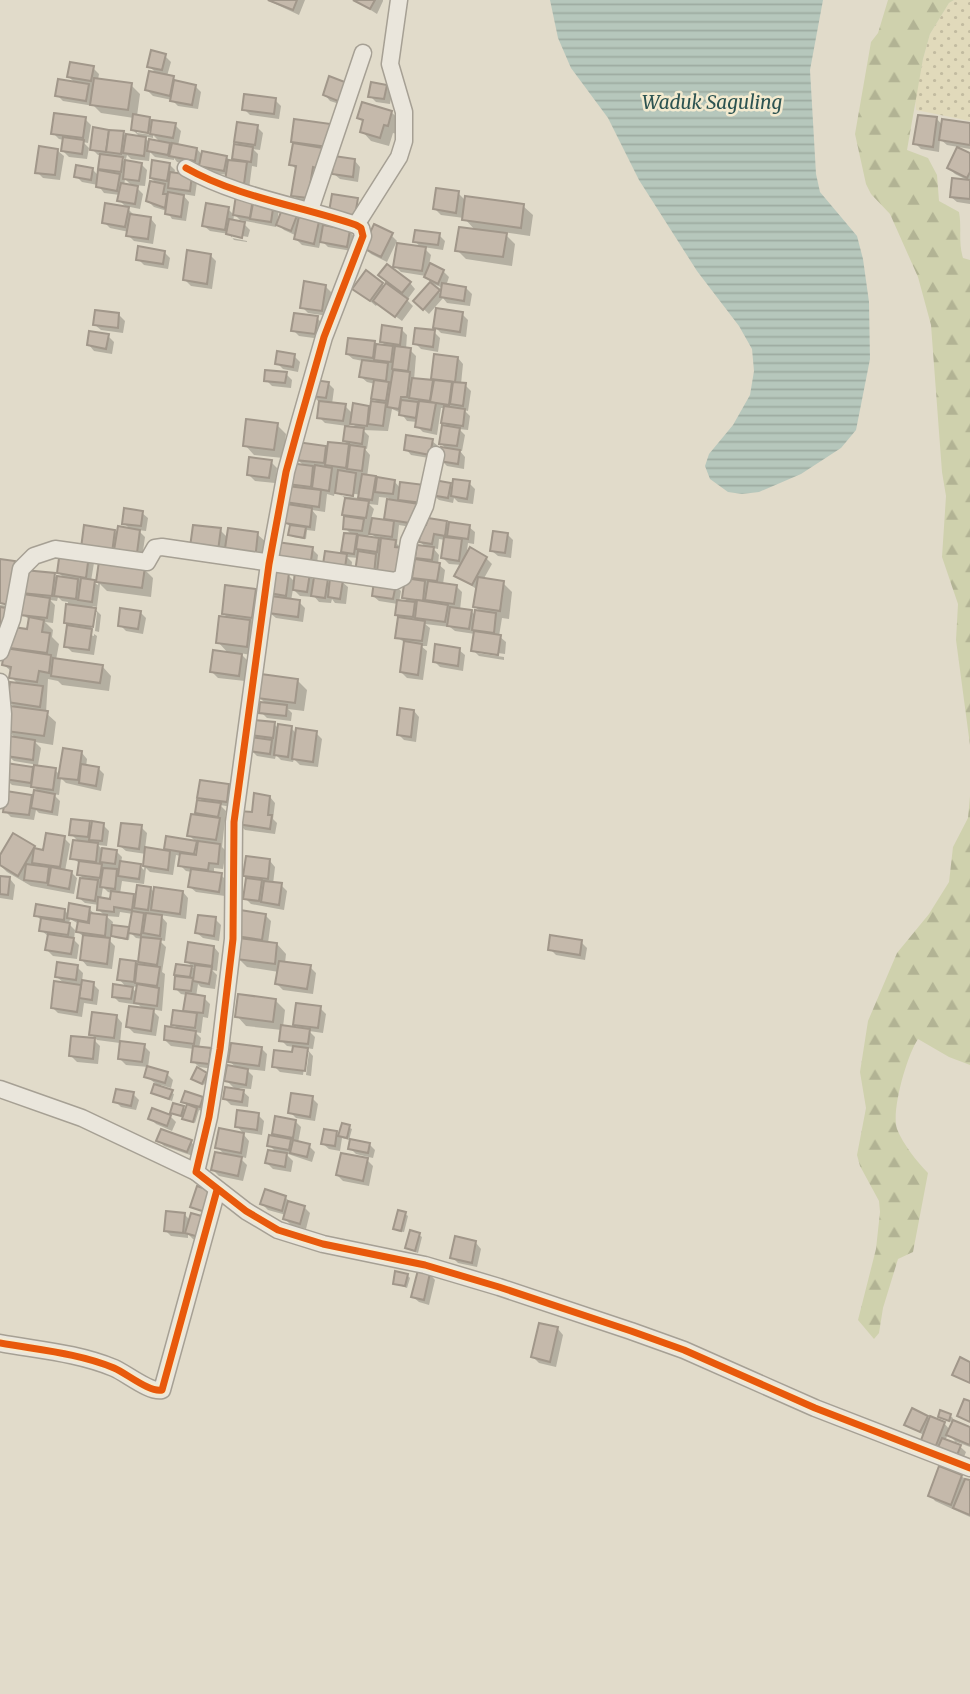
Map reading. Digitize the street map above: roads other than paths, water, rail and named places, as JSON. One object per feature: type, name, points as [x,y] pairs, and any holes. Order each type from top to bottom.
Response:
[{"type":"street","points":[[356,225],[399,157],[404,141],[404,112],[390,64],[400,0]]},
{"type":"street","points":[[310,210],[363,53]]},
{"type":"street","points":[[186,168],[219,184],[356,225],[363,232],[324,337],[303,410],[286,472],[269,564],[234,822],[233,939],[220,1049],[209,1118],[196,1172]]},
{"type":"street","points":[[0,652],[12,619],[21,569],[30,558],[55,549],[147,562],[155,548],[162,547],[269,564],[400,580],[403,578],[409,541],[425,506],[436,455]]},
{"type":"street","points":[[0,682],[3,714],[0,800]]},
{"type":"street","points":[[0,1089],[82,1118],[196,1172],[278,1230],[323,1244],[450,1272],[631,1331],[684,1350],[825,1412],[970,1468]]},
{"type":"street","points":[[0,1343],[89,1360],[114,1368],[153,1391],[162,1390],[217,1189]]},
{"type":"water","name":"Waduk Saguling","points":[[550,0],[823,0],[810,70],[816,174],[820,192],[857,236],[869,302],[870,359],[856,430],[841,448],[801,474],[759,492],[742,494],[728,492],[710,479],[705,466],[709,454],[733,425],[750,395],[754,371],[752,349],[739,326],[697,271],[639,180],[608,118],[571,68],[558,38]]}]
